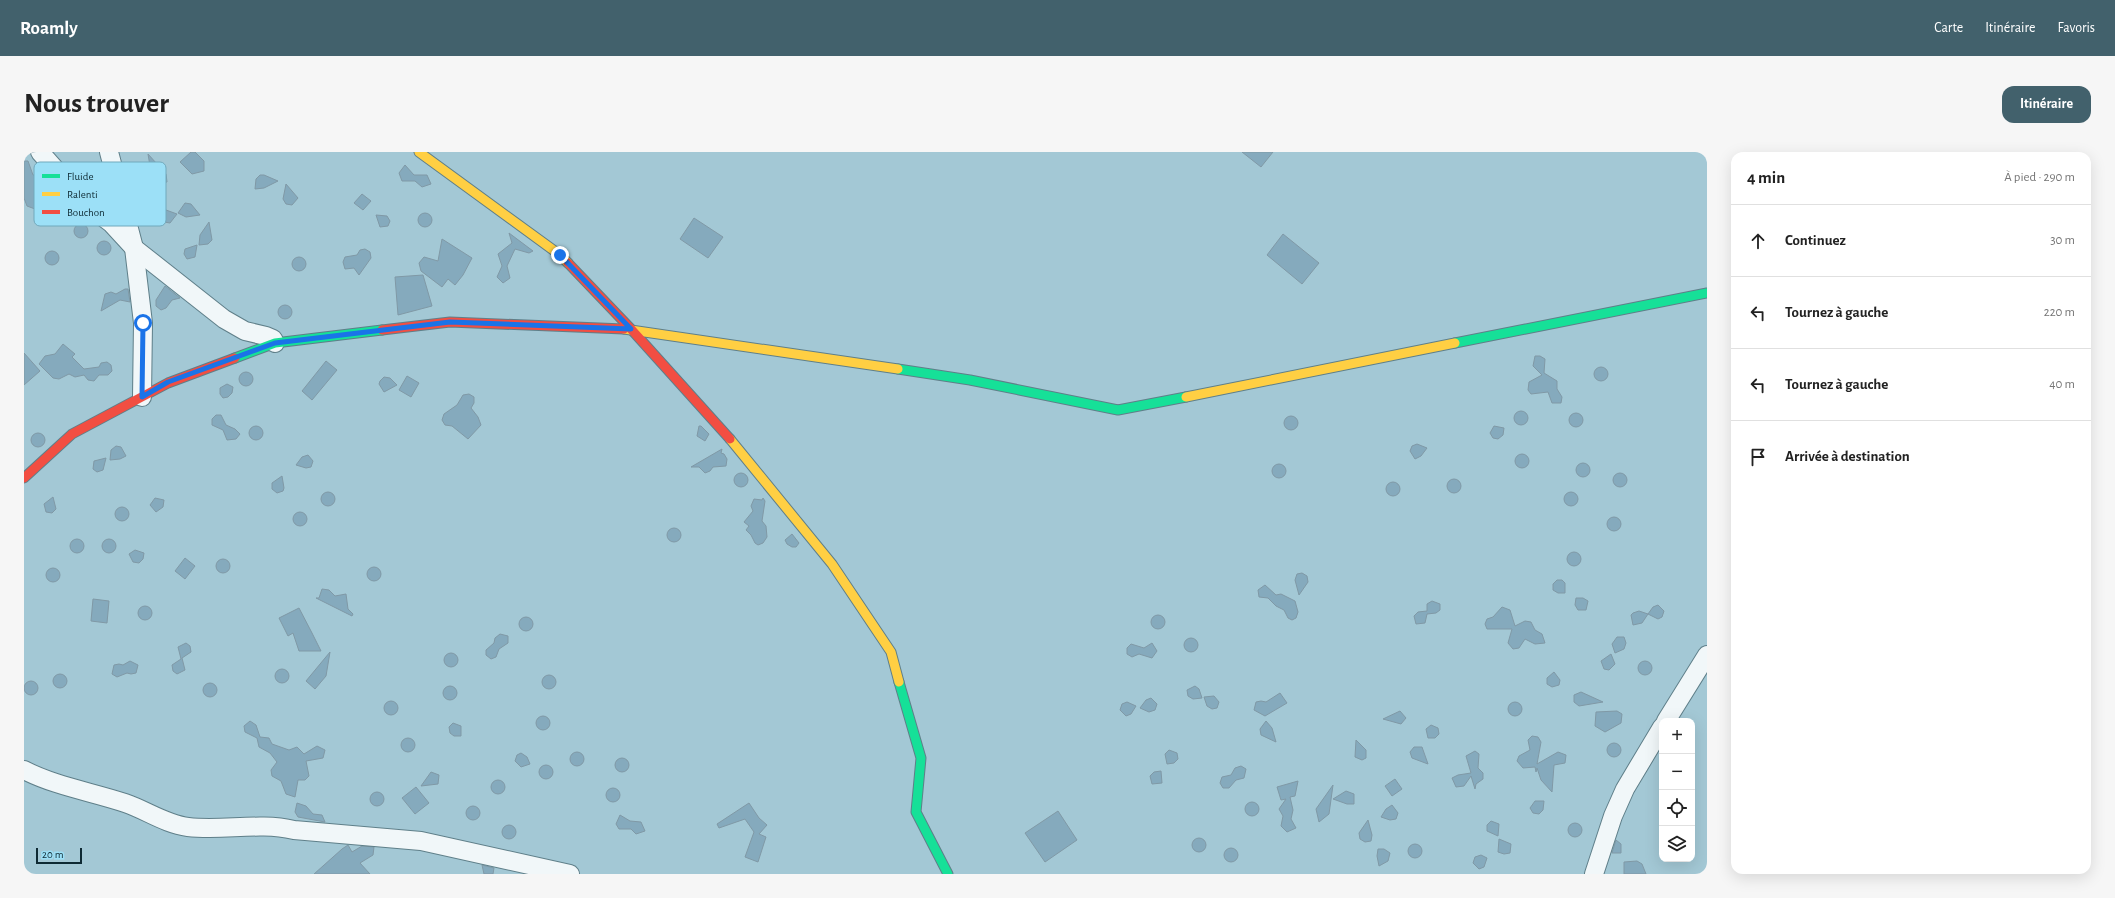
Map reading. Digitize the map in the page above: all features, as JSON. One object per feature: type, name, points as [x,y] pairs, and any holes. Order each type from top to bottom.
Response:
[{"type":"street","points":[[40,152],[49,162]]},
{"type":"street","points":[[109,152],[112,162]]},
{"type":"street","points":[[419,152],[560,255],[631,329],[740,450],[832,564],[891,652],[921,758],[916,812],[948,874]]},
{"type":"street","points":[[114,226],[134,248],[224,319],[245,331],[273,339],[275,343]]},
{"type":"street","points":[[128,226],[134,248],[143,323],[142,397]]},
{"type":"street","points":[[24,478],[72,434],[168,382],[275,343],[450,322],[631,329],[970,380],[1118,410],[1707,293]]},
{"type":"street","points":[[1668,718],[1707,655]]},
{"type":"street","points":[[1594,874],[1613,816],[1625,789],[1659,733]]},
{"type":"street","points":[[24,770],[38,777],[127,804],[150,815],[187,827],[275,826],[294,830],[421,841],[570,874]]},
{"type":"building","points":[[191,152],[195,152],[204,161],[204,171],[192,174],[180,162]]},
{"type":"building","points":[[1242,152],[1273,152],[1261,167]]},
{"type":"building","points":[[148,154],[155,162],[149,162]]},
{"type":"building","points":[[24,161],[28,161],[34,175],[34,209],[27,206],[24,198]]},
{"type":"building","points":[[405,165],[414,175],[427,175],[431,184],[422,187],[415,181],[402,181],[399,173]]},
{"type":"building","points":[[260,175],[264,175],[278,181],[264,188],[255,189],[256,179]]},
{"type":"building","points":[[286,184],[298,198],[292,205],[286,204],[283,199]]},
{"type":"building","points":[[362,194],[371,201],[363,210],[354,203]]},
{"type":"building","points":[[185,203],[191,204],[200,215],[186,217],[178,213]]},
{"type":"building","points":[[166,210],[177,214],[170,223],[166,222]]},
{"type":"building","points":[[425,213],[430,215],[432,220],[430,225],[425,227],[420,225],[418,220],[420,215]]},
{"type":"building","points":[[376,215],[387,216],[390,221],[388,226],[380,227]]},
{"type":"building","points":[[694,218],[723,237],[708,258],[680,239]]},
{"type":"building","points":[[209,222],[212,240],[208,244],[199,245],[200,235]]},
{"type":"building","points":[[76,226],[86,226],[88,231],[86,236],[81,238],[76,236],[74,231]]},
{"type":"building","points":[[509,233],[533,251],[529,253],[515,249],[507,266],[510,278],[503,283],[497,277],[502,266],[498,254],[512,243]]},
{"type":"building","points":[[1283,234],[1319,263],[1302,284],[1267,255]]},
{"type":"building","points":[[442,239],[472,258],[463,275],[455,285],[448,279],[442,287],[421,271],[419,263],[424,257],[438,261]]},
{"type":"building","points":[[104,241],[109,243],[111,248],[109,253],[104,255],[99,253],[97,248],[99,243]]},
{"type":"building","points":[[197,245],[195,257],[187,259],[184,254],[185,249]]},
{"type":"building","points":[[365,249],[370,252],[371,258],[359,275],[354,268],[345,269],[343,262],[345,257],[357,255],[360,250]]},
{"type":"building","points":[[52,251],[57,253],[59,258],[57,263],[52,265],[47,263],[45,258],[47,253]]},
{"type":"building","points":[[299,257],[304,259],[306,264],[304,269],[299,271],[294,269],[292,264],[294,259]]},
{"type":"building","points":[[423,275],[432,306],[398,315],[395,277]]},
{"type":"building","points":[[165,286],[180,298],[172,300],[166,308],[161,310],[156,306],[156,300]]},
{"type":"building","points":[[128,289],[130,302],[120,300],[101,311],[105,294],[111,292],[116,294]]},
{"type":"building","points":[[285,305],[290,307],[292,312],[290,317],[285,319],[280,317],[278,312],[280,307]]},
{"type":"building","points":[[63,344],[75,354],[72,357],[84,369],[99,367],[101,363],[107,362],[111,365],[112,371],[108,375],[99,375],[94,381],[88,380],[84,375],[75,377],[69,374],[59,379],[53,378],[39,364],[45,356],[55,354]]},
{"type":"building","points":[[24,353],[40,371],[24,385]]},
{"type":"building","points":[[1535,356],[1540,356],[1545,359],[1544,373],[1557,381],[1557,389],[1562,397],[1561,403],[1552,403],[1548,392],[1531,394],[1528,390],[1529,382],[1542,375],[1533,366]]},
{"type":"building","points":[[326,361],[337,370],[312,400],[302,391]]},
{"type":"building","points":[[1601,367],[1606,369],[1608,374],[1606,379],[1601,381],[1596,379],[1594,374],[1596,369]]},
{"type":"building","points":[[246,372],[251,374],[253,379],[251,384],[246,386],[241,384],[239,379],[241,374]]},
{"type":"building","points":[[407,376],[419,383],[411,397],[399,390]]},
{"type":"building","points":[[384,377],[390,378],[397,385],[384,392],[379,384]]},
{"type":"building","points":[[227,384],[233,387],[232,393],[228,397],[223,398],[220,394],[220,388]]},
{"type":"building","points":[[469,394],[474,397],[474,403],[471,408],[478,417],[481,425],[468,439],[452,426],[445,425],[442,420],[444,414],[457,405],[463,395]]},
{"type":"building","points":[[1521,411],[1526,413],[1528,418],[1526,423],[1521,425],[1516,423],[1514,418],[1516,413]]},
{"type":"building","points":[[1576,413],[1581,415],[1583,420],[1581,425],[1576,427],[1571,425],[1569,420],[1571,415]]},
{"type":"building","points":[[216,415],[221,415],[226,425],[235,429],[240,434],[236,439],[227,440],[223,430],[212,425],[212,419]]},
{"type":"building","points":[[1291,416],[1296,418],[1298,423],[1296,428],[1291,430],[1286,428],[1284,423],[1286,418]]},
{"type":"building","points":[[256,426],[261,428],[263,433],[261,438],[256,440],[251,438],[249,433],[251,428]]},
{"type":"building","points":[[699,426],[701,426],[709,434],[705,441],[697,436]]},
{"type":"building","points":[[1494,426],[1504,428],[1503,435],[1498,439],[1493,438],[1490,433]]},
{"type":"building","points":[[38,433],[43,435],[45,440],[43,445],[38,447],[33,445],[31,440],[33,435]]},
{"type":"building","points":[[1417,444],[1427,448],[1421,456],[1415,459],[1410,451],[1412,446]]},
{"type":"building","points":[[116,446],[121,447],[126,456],[120,459],[110,460],[111,450]]},
{"type":"building","points":[[722,449],[721,453],[724,454],[727,459],[726,466],[713,467],[710,471],[705,473],[699,467],[691,467]]},
{"type":"building","points":[[1522,454],[1527,456],[1529,461],[1527,466],[1522,468],[1517,466],[1515,461],[1517,456]]},
{"type":"building","points":[[308,455],[313,461],[311,467],[306,468],[296,465],[302,457]]},
{"type":"building","points":[[106,458],[103,470],[97,472],[93,469],[94,461]]},
{"type":"building","points":[[1583,463],[1588,465],[1590,470],[1588,475],[1583,477],[1578,475],[1576,470],[1578,465]]},
{"type":"building","points":[[1279,464],[1284,466],[1286,471],[1284,476],[1279,478],[1274,476],[1272,471],[1274,466]]},
{"type":"building","points":[[741,473],[746,475],[748,480],[746,485],[741,487],[736,485],[734,480],[736,475]]},
{"type":"building","points":[[1620,473],[1625,475],[1627,480],[1625,485],[1620,487],[1615,485],[1613,480],[1615,475]]},
{"type":"building","points":[[282,476],[284,488],[283,491],[277,493],[272,489],[272,483]]},
{"type":"building","points":[[1454,479],[1459,481],[1461,486],[1459,491],[1454,493],[1449,491],[1447,486],[1449,481]]},
{"type":"building","points":[[1393,482],[1398,484],[1400,489],[1398,494],[1393,496],[1388,494],[1386,489],[1388,484]]},
{"type":"building","points":[[328,492],[333,494],[335,499],[333,504],[328,506],[323,504],[321,499],[323,494]]},
{"type":"building","points":[[1571,492],[1576,494],[1578,499],[1576,504],[1571,506],[1566,504],[1564,499],[1566,494]]},
{"type":"building","points":[[53,497],[56,509],[52,513],[46,512],[44,504]]},
{"type":"building","points":[[155,498],[164,500],[163,507],[156,512],[150,505]]},
{"type":"building","points":[[763,498],[765,501],[762,521],[766,526],[767,537],[763,543],[758,545],[746,530],[749,526],[744,522],[753,511],[751,506],[754,499],[762,500]]},
{"type":"building","points":[[122,507],[127,509],[129,514],[127,519],[122,521],[117,519],[115,514],[117,509]]},
{"type":"building","points":[[300,512],[305,514],[307,519],[305,524],[300,526],[295,524],[293,519],[295,514]]},
{"type":"building","points":[[1614,517],[1619,519],[1621,524],[1619,529],[1614,531],[1609,529],[1607,524],[1609,519]]},
{"type":"building","points":[[674,528],[679,530],[681,535],[679,540],[674,542],[669,540],[667,535],[669,530]]},
{"type":"building","points":[[792,534],[799,543],[796,547],[792,547],[787,544],[785,540]]},
{"type":"building","points":[[77,539],[82,541],[84,546],[82,551],[77,553],[72,551],[70,546],[72,541]]},
{"type":"building","points":[[109,539],[114,541],[116,546],[114,551],[109,553],[104,551],[102,546],[104,541]]},
{"type":"building","points":[[135,550],[144,553],[143,559],[139,563],[133,562],[129,554]]},
{"type":"building","points":[[1574,552],[1579,554],[1581,559],[1579,564],[1574,566],[1569,564],[1567,559],[1569,554]]},
{"type":"building","points":[[185,558],[195,566],[185,579],[175,571]]},
{"type":"building","points":[[223,559],[228,561],[230,566],[228,571],[223,573],[218,571],[216,566],[218,561]]},
{"type":"building","points":[[374,567],[379,569],[381,574],[379,579],[374,581],[369,579],[367,574],[369,569]]},
{"type":"building","points":[[53,568],[58,570],[60,575],[58,580],[53,582],[48,580],[46,575],[48,570]]},
{"type":"building","points":[[1302,573],[1307,576],[1308,582],[1299,595],[1295,580],[1297,574]]},
{"type":"building","points":[[1557,580],[1562,580],[1565,583],[1565,593],[1558,593],[1553,590],[1553,584]]},
{"type":"building","points":[[1265,585],[1276,595],[1281,594],[1295,601],[1298,612],[1296,618],[1292,620],[1288,618],[1284,610],[1276,606],[1268,598],[1259,597],[1258,590]]},
{"type":"building","points":[[322,589],[329,590],[335,596],[346,594],[348,609],[353,614],[352,616],[316,598],[319,598]]},
{"type":"building","points":[[1576,598],[1583,598],[1588,601],[1586,610],[1578,610],[1575,605]]},
{"type":"building","points":[[93,599],[109,601],[107,623],[91,621]]},
{"type":"building","points":[[1432,601],[1440,604],[1440,610],[1436,613],[1427,614],[1425,623],[1416,624],[1414,616],[1418,612],[1427,611],[1427,604]]},
{"type":"building","points":[[1658,605],[1664,611],[1662,617],[1658,619],[1648,614],[1653,607]]},
{"type":"building","points":[[145,606],[150,608],[152,613],[150,618],[145,620],[140,618],[138,613],[140,608]]},
{"type":"building","points":[[1502,607],[1510,610],[1515,626],[1525,621],[1531,622],[1535,630],[1542,634],[1545,643],[1535,644],[1525,639],[1519,648],[1513,649],[1508,643],[1512,629],[1487,629],[1485,624],[1487,619],[1493,617]]},
{"type":"building","points":[[299,608],[321,651],[299,651],[293,633],[288,636],[279,618]]},
{"type":"building","points":[[1639,611],[1648,614],[1642,623],[1633,625],[1631,615]]},
{"type":"building","points":[[1158,615],[1163,617],[1165,622],[1163,627],[1158,629],[1153,627],[1151,622],[1153,617]]},
{"type":"building","points":[[526,617],[531,619],[533,624],[531,629],[526,631],[521,629],[519,624],[521,619]]},
{"type":"building","points":[[500,634],[508,636],[508,643],[499,649],[496,657],[491,659],[486,655],[486,650],[494,643],[495,638]]},
{"type":"building","points":[[1617,637],[1624,637],[1626,643],[1624,649],[1615,653],[1612,644]]},
{"type":"building","points":[[1191,638],[1196,640],[1198,645],[1196,650],[1191,652],[1186,650],[1184,645],[1186,640]]},
{"type":"building","points":[[186,643],[190,646],[191,652],[182,658],[185,670],[177,674],[173,671],[172,665],[181,659],[178,647]]},
{"type":"building","points":[[1152,643],[1157,651],[1152,658],[1139,654],[1132,657],[1127,654],[1127,648],[1131,644],[1144,648]]},
{"type":"building","points":[[330,652],[326,676],[315,689],[306,681]]},
{"type":"building","points":[[451,653],[456,655],[458,660],[456,665],[451,667],[446,665],[444,660],[446,655]]},
{"type":"building","points":[[1611,654],[1615,664],[1609,670],[1604,669],[1601,661]]},
{"type":"building","points":[[130,661],[138,665],[136,673],[127,673],[117,677],[112,674],[114,665],[123,665]]},
{"type":"building","points":[[1645,661],[1650,663],[1652,668],[1650,673],[1645,675],[1640,673],[1638,668],[1640,663]]},
{"type":"building","points":[[282,669],[287,671],[289,676],[287,681],[282,683],[277,681],[275,676],[277,671]]},
{"type":"building","points":[[1554,672],[1560,680],[1559,685],[1552,687],[1547,684],[1547,678]]},
{"type":"building","points":[[60,674],[65,676],[67,681],[65,686],[60,688],[55,686],[53,681],[55,676]]},
{"type":"building","points":[[549,675],[554,677],[556,682],[554,687],[549,689],[544,687],[542,682],[544,677]]},
{"type":"building","points":[[31,681],[36,683],[38,688],[36,693],[31,695],[26,693],[24,688],[26,683]]},
{"type":"building","points":[[210,683],[215,685],[217,690],[215,695],[210,697],[205,695],[203,690],[205,685]]},
{"type":"building","points":[[450,686],[455,688],[457,693],[455,698],[450,700],[445,698],[443,693],[445,688]]},
{"type":"building","points":[[1195,686],[1199,689],[1202,698],[1193,699],[1188,696],[1187,690]]},
{"type":"building","points":[[1581,692],[1603,702],[1579,706],[1574,702],[1574,695]]},
{"type":"building","points":[[1280,693],[1287,703],[1265,716],[1254,710],[1256,702],[1266,702]]},
{"type":"building","points":[[1214,696],[1219,702],[1217,708],[1212,709],[1207,706],[1204,697]]},
{"type":"building","points":[[1151,698],[1157,704],[1155,710],[1149,712],[1140,708],[1146,700]]},
{"type":"building","points":[[391,701],[396,703],[398,708],[396,713],[391,715],[386,713],[384,708],[386,703]]},
{"type":"building","points":[[1127,702],[1136,706],[1131,714],[1126,716],[1120,710],[1122,704]]},
{"type":"building","points":[[1515,702],[1520,704],[1522,709],[1520,714],[1515,716],[1510,714],[1508,709],[1510,704]]},
{"type":"building","points":[[1400,711],[1406,718],[1401,724],[1383,719]]},
{"type":"building","points":[[1617,711],[1622,714],[1621,723],[1605,732],[1595,726],[1596,712]]},
{"type":"building","points":[[543,716],[548,718],[550,723],[548,728],[543,730],[538,728],[536,723],[538,718]]},
{"type":"building","points":[[250,721],[256,725],[260,737],[269,738],[272,744],[289,750],[297,747],[304,754],[317,746],[325,750],[323,758],[306,761],[309,776],[305,780],[298,780],[295,797],[286,794],[281,781],[272,776],[271,770],[277,762],[270,753],[259,747],[257,738],[245,732],[244,726]]},
{"type":"building","points":[[1266,721],[1272,728],[1276,742],[1261,735],[1260,729]]},
{"type":"building","points":[[453,723],[461,726],[461,736],[454,736],[450,733],[449,727]]},
{"type":"building","points":[[1431,725],[1438,728],[1439,734],[1435,738],[1428,738],[1426,729]]},
{"type":"building","points":[[1532,736],[1538,737],[1541,742],[1537,764],[1558,752],[1566,755],[1565,763],[1554,765],[1552,792],[1541,780],[1537,768],[1536,772],[1535,767],[1523,768],[1517,761],[1519,756],[1530,750],[1528,740]]},
{"type":"building","points":[[408,738],[413,740],[415,745],[413,750],[408,752],[403,750],[401,745],[403,740]]},
{"type":"building","points":[[1356,740],[1366,750],[1366,758],[1362,760],[1355,757]]},
{"type":"building","points":[[1614,743],[1619,745],[1621,750],[1619,755],[1614,757],[1609,755],[1607,750],[1609,745]]},
{"type":"building","points":[[1414,747],[1422,747],[1428,764],[1412,758],[1410,752]]},
{"type":"building","points":[[1169,750],[1177,753],[1178,759],[1174,763],[1167,764],[1165,754]]},
{"type":"building","points":[[1475,751],[1479,754],[1478,768],[1483,773],[1483,779],[1476,784],[1475,789],[1471,776],[1464,786],[1456,787],[1452,778],[1458,775],[1471,773],[1466,756]]},
{"type":"building","points":[[577,752],[582,754],[584,759],[582,764],[577,766],[572,764],[570,759],[572,754]]},
{"type":"building","points":[[521,753],[527,757],[530,764],[521,767],[515,761],[517,755]]},
{"type":"building","points":[[622,758],[627,760],[629,765],[627,770],[622,772],[617,770],[615,765],[617,760]]},
{"type":"building","points":[[546,765],[551,767],[553,772],[551,777],[546,779],[541,777],[539,772],[541,767]]},
{"type":"building","points":[[1241,766],[1246,769],[1244,778],[1236,780],[1229,788],[1223,788],[1220,783],[1222,777],[1231,775],[1235,768]]},
{"type":"building","points":[[1161,771],[1162,783],[1152,784],[1150,776],[1154,772]]},
{"type":"building","points":[[431,772],[439,775],[438,784],[421,786]]},
{"type":"building","points":[[1395,779],[1402,789],[1392,796],[1385,786]]},
{"type":"building","points":[[498,780],[503,782],[505,787],[503,792],[498,794],[493,792],[491,787],[493,782]]},
{"type":"building","points":[[1298,781],[1295,796],[1290,797],[1293,810],[1291,819],[1296,828],[1287,832],[1281,826],[1283,816],[1279,809],[1286,799],[1281,800],[1277,787]]},
{"type":"building","points":[[1333,785],[1329,814],[1319,822],[1316,809]]},
{"type":"building","points":[[416,787],[429,803],[415,814],[402,798]]},
{"type":"building","points":[[613,788],[618,790],[620,795],[618,800],[613,802],[608,800],[606,795],[608,790]]},
{"type":"building","points":[[1346,791],[1354,794],[1354,804],[1347,804],[1333,799]]},
{"type":"building","points":[[377,792],[382,794],[384,799],[382,804],[377,806],[372,804],[370,799],[372,794]]},
{"type":"building","points":[[1535,801],[1544,801],[1543,810],[1539,814],[1533,813],[1530,808]]},
{"type":"building","points":[[1252,802],[1257,804],[1259,809],[1257,814],[1252,816],[1247,814],[1245,809],[1247,804]]},
{"type":"building","points":[[297,803],[306,806],[313,814],[322,815],[325,822],[298,817],[295,812]]},
{"type":"building","points":[[749,803],[759,818],[767,825],[759,834],[766,837],[758,862],[745,857],[754,832],[745,819],[719,828],[717,824]]},
{"type":"building","points":[[1392,805],[1398,813],[1396,819],[1390,820],[1381,817],[1386,809]]},
{"type":"building","points":[[473,806],[478,808],[480,813],[478,818],[473,820],[468,818],[466,813],[468,808]]},
{"type":"building","points":[[1058,811],[1077,840],[1045,862],[1025,833]]},
{"type":"building","points":[[620,815],[630,821],[641,822],[645,831],[636,834],[631,829],[619,829],[616,824]]},
{"type":"building","points":[[1368,820],[1372,835],[1371,841],[1365,842],[1360,839],[1359,833]]},
{"type":"building","points":[[1491,821],[1499,824],[1498,836],[1487,831],[1487,825]]},
{"type":"building","points":[[1575,823],[1580,825],[1582,830],[1580,835],[1575,837],[1570,835],[1568,830],[1570,825]]},
{"type":"building","points":[[509,825],[514,827],[516,832],[514,837],[509,839],[504,837],[502,832],[504,827]]},
{"type":"building","points":[[1199,838],[1204,840],[1206,845],[1204,850],[1199,852],[1194,850],[1192,845],[1194,840]]},
{"type":"building","points":[[1499,839],[1511,844],[1510,853],[1504,854],[1498,852]]},
{"type":"building","points":[[1616,840],[1621,844],[1621,853],[1612,853]]},
{"type":"building","points":[[1415,844],[1420,846],[1422,851],[1420,856],[1415,858],[1410,856],[1408,851],[1410,846]]},
{"type":"building","points":[[348,845],[352,852],[362,846],[374,847],[373,855],[360,863],[370,874],[314,874],[342,849]]},
{"type":"building","points":[[1231,848],[1236,850],[1238,855],[1236,860],[1231,862],[1226,860],[1224,855],[1226,850]]},
{"type":"building","points":[[1378,849],[1384,849],[1390,853],[1388,861],[1379,866],[1377,856]]},
{"type":"building","points":[[1481,855],[1487,858],[1484,867],[1479,869],[1473,863],[1475,857]]},
{"type":"building","points":[[1637,861],[1642,864],[1646,874],[1624,874],[1624,862]]},
{"type":"building","points":[[482,865],[494,868],[493,874],[484,874]]},
{"type":"traffic: fast","points":[[1455,343],[1707,293]]},
{"type":"traffic: fast","points":[[235,358],[275,343],[382,330]]},
{"type":"traffic: fast","points":[[898,369],[970,380],[1118,410],[1186,397]]},
{"type":"traffic: fast","points":[[899,682],[921,758],[916,812],[948,874]]},
{"type":"traffic: slow","points":[[419,152],[560,255],[568,263]]},
{"type":"traffic: slow","points":[[624,329],[898,369]]},
{"type":"traffic: slow","points":[[1186,397],[1455,343]]},
{"type":"traffic: slow","points":[[730,439],[832,564],[891,652],[899,682]]},
{"type":"traffic: jam","points":[[568,263],[631,329],[730,439]]},
{"type":"traffic: jam","points":[[382,330],[450,322],[624,329]]},
{"type":"traffic: jam","points":[[24,478],[72,434],[168,383],[235,358]]},
{"type":"route","points":[[143,323],[142,397],[168,382],[275,343],[450,322],[631,329],[560,255]]}]
